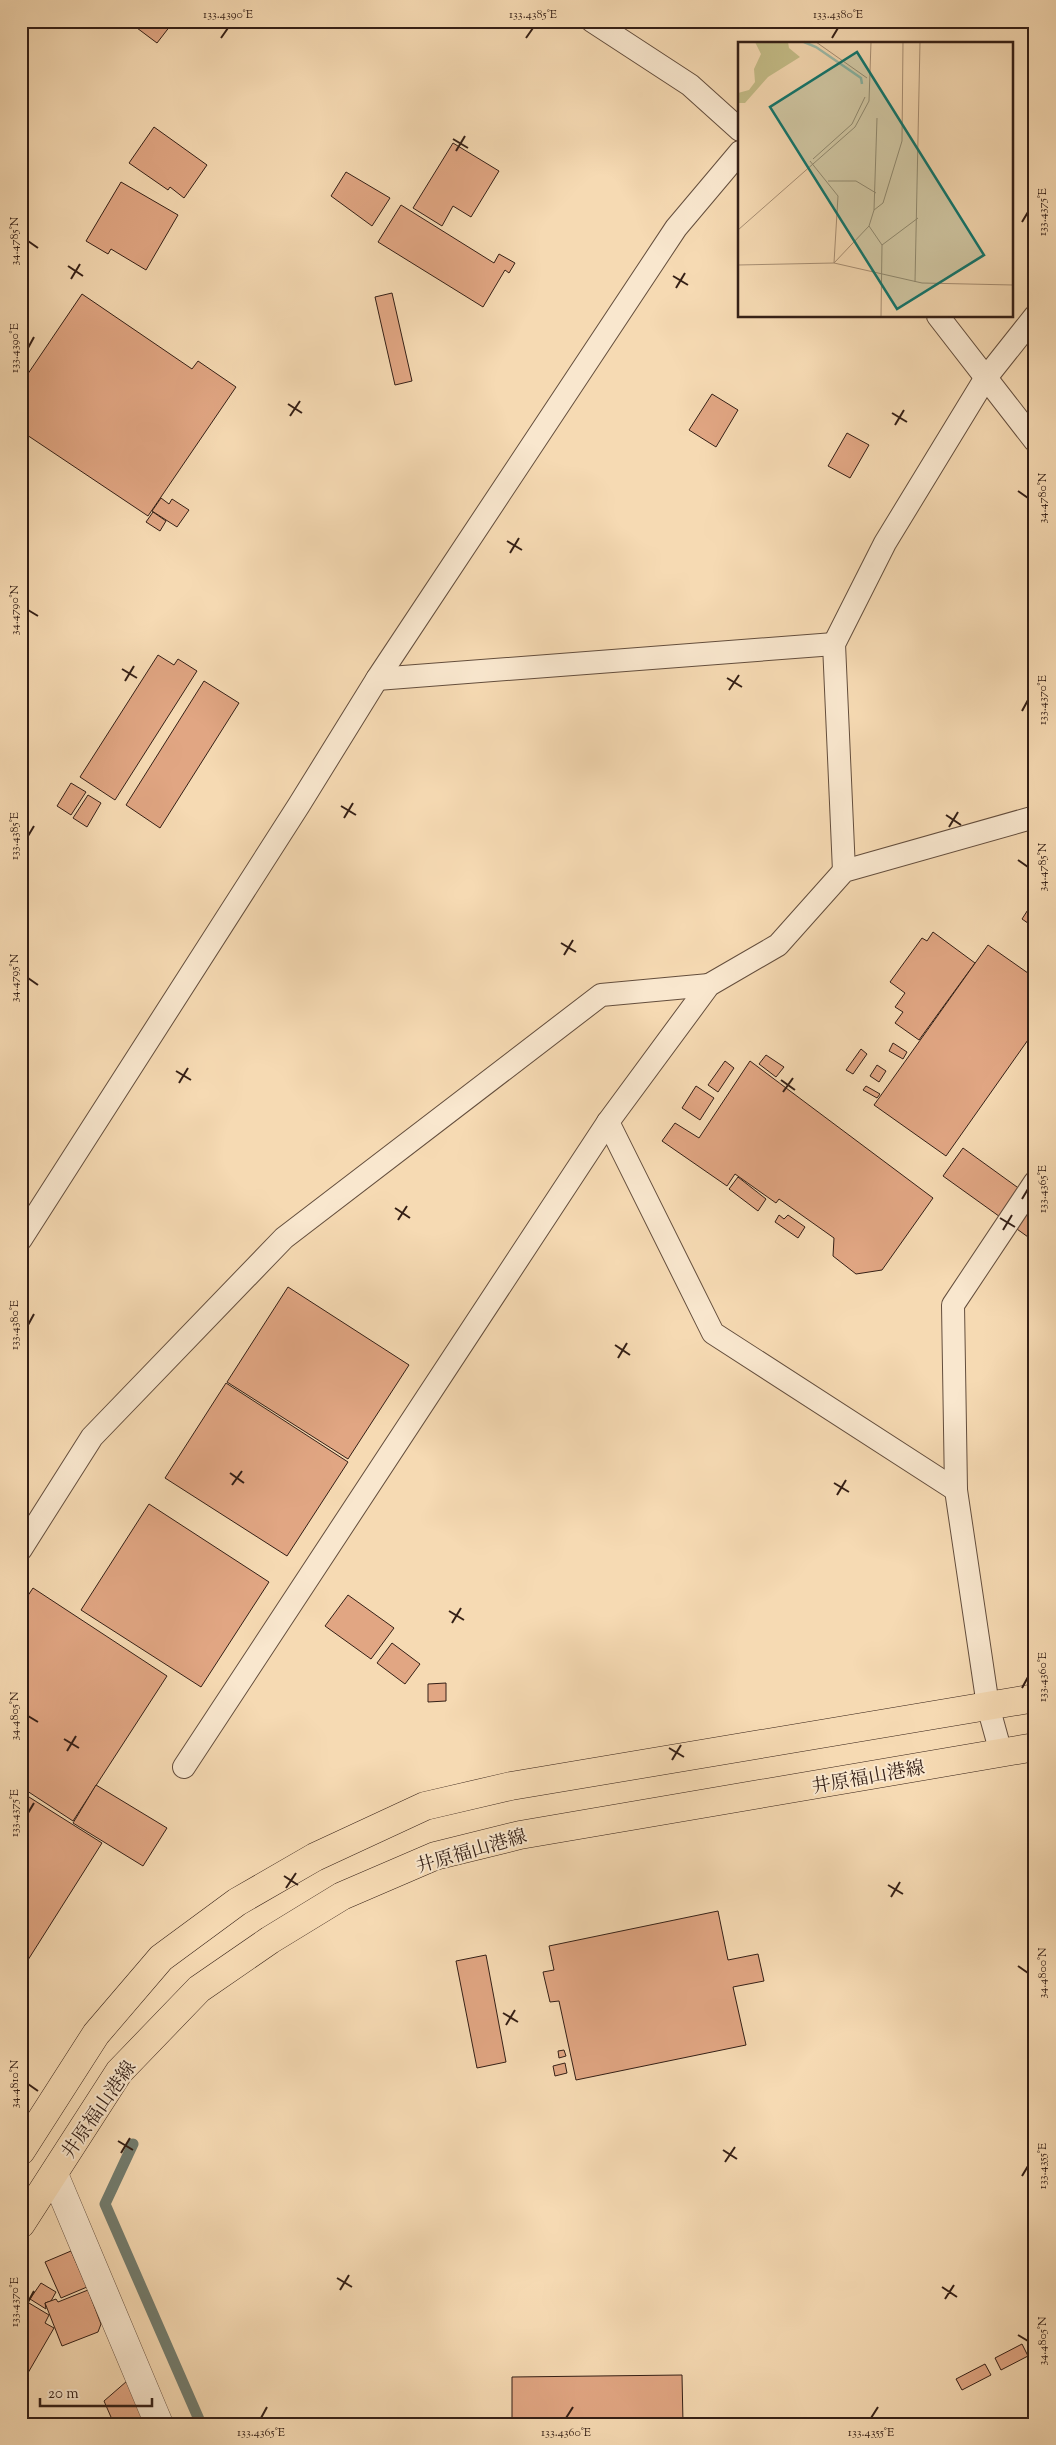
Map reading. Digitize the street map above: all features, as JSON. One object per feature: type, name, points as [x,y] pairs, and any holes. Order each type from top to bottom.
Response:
[{"type":"main road","points":[[21,2151],[96,2034],[161,1958],[237,1902],[315,1857],[425,1806],[511,1786],[1035,1698]]},
{"type":"main road","name":"井原福山港線","points":[[21,2224],[119,2072],[199,1989],[270,1940],[342,1896],[435,1856],[520,1835],[1035,1747]]},
{"type":"street","points":[[54,2174],[159,2424]]},
{"type":"lane","points":[[592,21],[690,85],[738,128]]},
{"type":"lane","points":[[21,1239],[289,822],[377,678],[676,228],[738,154]]},
{"type":"lane","points":[[844,871],[834,644],[885,543],[985,379],[1035,316]]},
{"type":"lane","points":[[939,318],[1035,441]]},
{"type":"lane","points":[[377,678],[834,644]]},
{"type":"lane","points":[[184,1767],[608,1122],[709,985],[778,945],[844,871],[1035,817]]},
{"type":"lane","points":[[21,1548],[92,1437],[284,1238],[601,995],[709,985]]},
{"type":"lane","points":[[608,1122],[713,1332],[956,1490]]},
{"type":"lane","points":[[1001,1753],[988,1706],[956,1490],[953,1305],[1035,1182]]},
{"type":"building","points":[[136,21],[174,21],[157,43],[133,25]]},
{"type":"building","points":[[154,127],[207,165],[184,198],[170,187],[168,190],[129,163]]},
{"type":"building","points":[[453,143],[499,171],[471,217],[453,206],[442,226],[413,208]]},
{"type":"building","points":[[346,172],[390,198],[372,226],[331,196]]},
{"type":"building","points":[[121,182],[178,215],[146,270],[111,249],[108,254],[86,241]]},
{"type":"building","points":[[401,205],[494,263],[499,254],[515,263],[509,273],[505,270],[483,307],[378,242]]},
{"type":"building","points":[[392,293],[412,381],[395,385],[375,297]]},
{"type":"building","points":[[82,294],[192,369],[198,361],[236,387],[148,516],[21,431],[21,384]]},
{"type":"building","points":[[712,394],[738,410],[716,447],[689,430]]},
{"type":"building","points":[[847,433],[869,445],[850,478],[828,466]]},
{"type":"building","points":[[161,498],[169,504],[172,499],[189,510],[177,527],[152,511]]},
{"type":"building","points":[[153,512],[166,521],[160,531],[146,522]]},
{"type":"building","points":[[158,655],[174,665],[178,659],[197,671],[115,800],[80,777]]},
{"type":"building","points":[[204,681],[239,703],[160,828],[126,805]]},
{"type":"building","points":[[71,783],[86,792],[71,815],[57,806]]},
{"type":"building","points":[[88,795],[101,803],[87,827],[73,818]]},
{"type":"building","points":[[1031,905],[1035,908],[1035,928],[1022,919]]},
{"type":"building","points":[[933,932],[975,963],[919,1040],[895,1023],[903,1012],[895,1007],[905,993],[890,982],[922,938],[927,941]]},
{"type":"building","points":[[988,945],[1035,978],[1035,1030],[946,1156],[874,1105]]},
{"type":"building","points":[[893,1043],[907,1052],[903,1059],[889,1051]]},
{"type":"building","points":[[861,1049],[867,1054],[853,1074],[846,1070]]},
{"type":"building","points":[[766,1055],[784,1067],[776,1077],[759,1064]]},
{"type":"building","points":[[725,1061],[734,1068],[718,1092],[708,1085]]},
{"type":"building","points":[[750,1061],[933,1198],[882,1270],[856,1274],[833,1256],[834,1238],[779,1199],[776,1203],[735,1174],[727,1186],[662,1141],[675,1123],[699,1138]]},
{"type":"building","points":[[877,1065],[886,1071],[879,1082],[870,1076]]},
{"type":"building","points":[[696,1086],[714,1098],[700,1120],[682,1108]]},
{"type":"building","points":[[866,1086],[880,1094],[877,1098],[863,1090]]},
{"type":"building","points":[[963,1148],[1035,1200],[1035,1242],[943,1176]]},
{"type":"building","points":[[738,1177],[766,1199],[758,1211],[729,1189]]},
{"type":"building","points":[[779,1215],[784,1219],[788,1215],[805,1227],[798,1238],[775,1222]]},
{"type":"building","points":[[288,1287],[409,1365],[348,1459],[227,1382]]},
{"type":"building","points":[[226,1383],[348,1462],[287,1556],[165,1478]]},
{"type":"building","points":[[149,1504],[269,1582],[201,1687],[81,1610]]},
{"type":"building","points":[[33,1588],[167,1676],[73,1821],[21,1787],[21,1606]]},
{"type":"building","points":[[348,1595],[394,1628],[371,1659],[325,1626]]},
{"type":"building","points":[[392,1643],[420,1664],[405,1684],[377,1663]]},
{"type":"building","points":[[446,1683],[446,1701],[428,1702],[428,1684]]},
{"type":"building","points":[[96,1785],[167,1828],[143,1866],[73,1823]]},
{"type":"building","points":[[21,1792],[102,1843],[21,1971]]},
{"type":"building","points":[[718,1911],[728,1960],[758,1954],[764,1981],[733,1987],[746,2045],[576,2080],[559,2001],[550,2002],[543,1972],[554,1970],[549,1946]]},
{"type":"building","points":[[486,1955],[506,2062],[477,2068],[456,1961]]},
{"type":"building","points":[[564,2050],[566,2056],[559,2058],[558,2051]]},
{"type":"building","points":[[565,2063],[567,2073],[555,2076],[553,2066]]},
{"type":"building","points":[[71,2251],[87,2287],[61,2298],[45,2262]]},
{"type":"building","points":[[41,2283],[56,2292],[51,2301],[45,2303],[46,2309],[30,2299]]},
{"type":"building","points":[[88,2290],[101,2324],[98,2332],[62,2346],[45,2303],[56,2299],[58,2302]]},
{"type":"building","points":[[29,2303],[49,2315],[45,2323],[54,2328],[21,2385],[21,2317]]},
{"type":"building","points":[[1022,2344],[1028,2356],[1001,2370],[995,2358]]},
{"type":"building","points":[[985,2364],[991,2375],[962,2390],[956,2379]]},
{"type":"building","points":[[682,2375],[683,2423],[716,2424],[512,2424],[512,2377]]},
{"type":"building","points":[[127,2381],[146,2424],[114,2424],[104,2401]]},
{"type":"building","points":[[21,2387],[27,2390],[21,2400]]},
{"type":"waterway","points":[[133,2144],[105,2204],[201,2424]]}]
